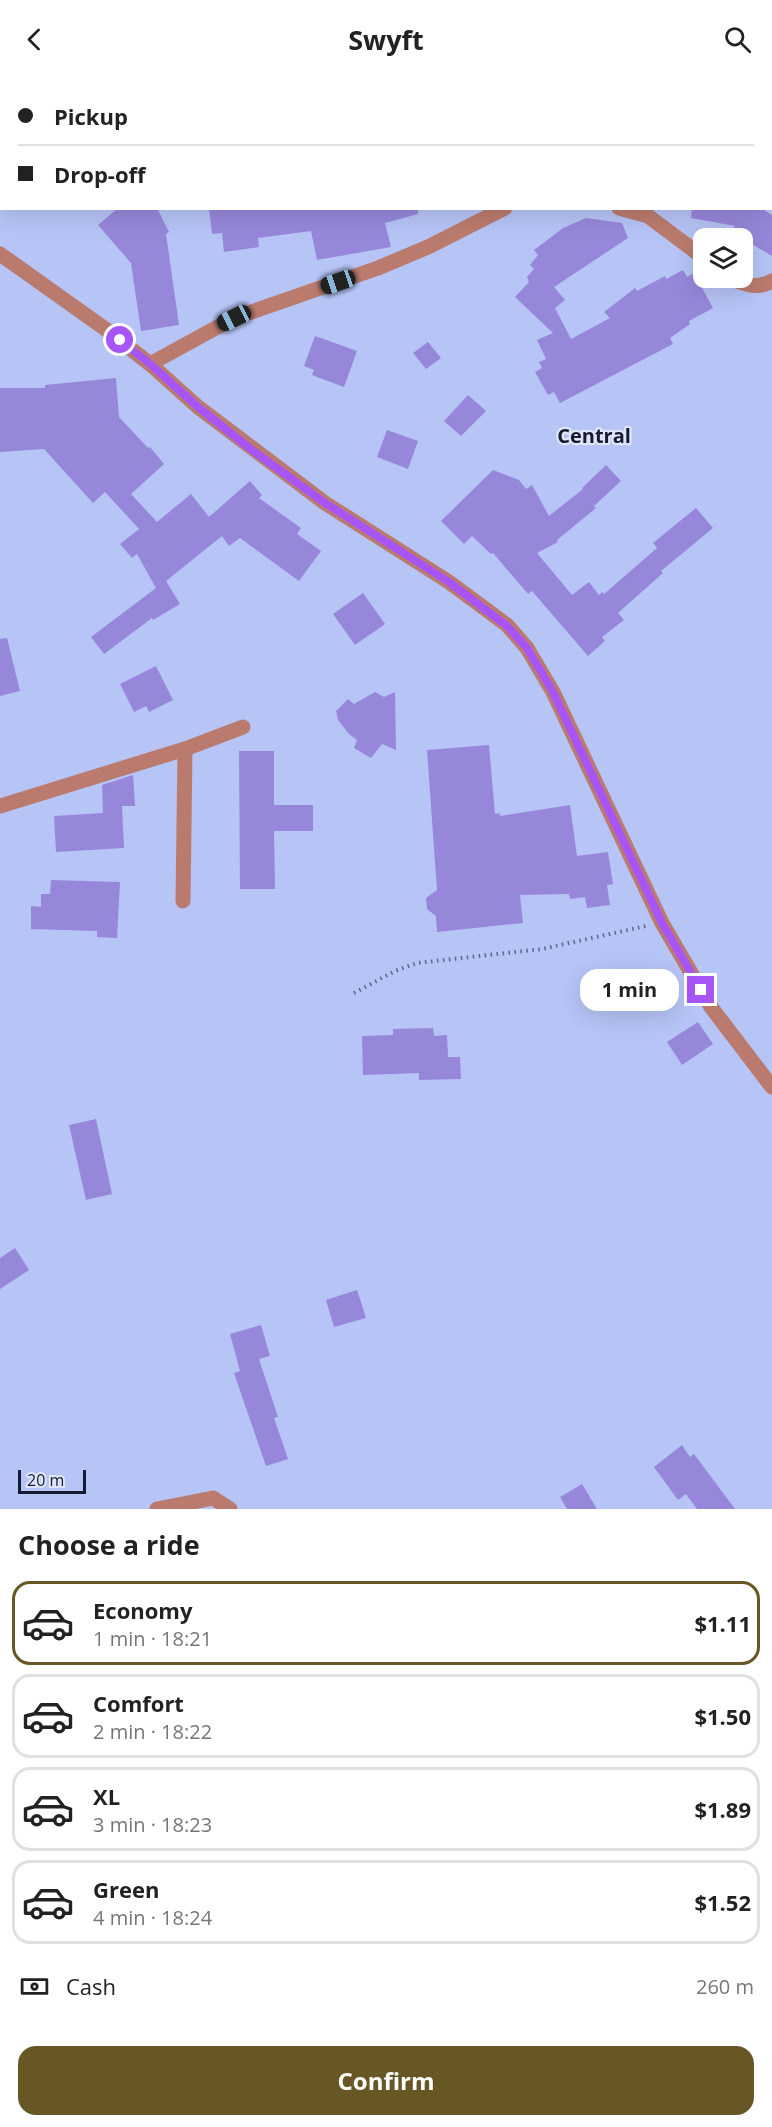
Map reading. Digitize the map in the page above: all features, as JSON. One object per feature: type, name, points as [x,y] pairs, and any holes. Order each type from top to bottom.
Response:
[{"type":"street","points":[[150,364],[234,318],[378,268],[428,247],[501,210]]},
{"type":"street","points":[[626,210],[648,216],[693,250]]},
{"type":"street","points":[[0,254],[69,302],[150,364],[198,407],[325,503],[449,582],[507,626],[527,648],[553,692],[662,923],[711,1006],[772,1087]]},
{"type":"street","points":[[753,285],[772,281]]},
{"type":"street","points":[[0,806],[186,749],[243,727]]},
{"type":"street","points":[[183,901],[186,749]]},
{"type":"street","points":[[157,1509],[213,1498],[230,1509]]},
{"type":"path","points":[[354,993],[395,971],[417,963],[542,949],[662,923]]},
{"type":"building","points":[[116,210],[158,210],[169,232],[166,234],[179,325],[141,331],[131,263],[98,225]]},
{"type":"building","points":[[209,210],[418,210],[418,214],[385,223],[391,247],[317,260],[311,231],[258,238],[259,247],[224,252],[222,233],[212,234]]},
{"type":"building","points":[[692,210],[764,210],[772,215],[772,256],[753,245],[753,228],[734,228],[735,226],[691,218]]},
{"type":"building","points":[[586,218],[622,223],[628,238],[554,287],[565,300],[555,308],[571,339],[610,318],[604,312],[635,288],[637,291],[665,276],[666,279],[683,270],[687,277],[693,274],[693,288],[702,288],[713,308],[689,321],[690,324],[670,338],[673,344],[560,403],[554,392],[548,395],[535,372],[542,368],[539,362],[546,359],[537,340],[553,333],[515,297],[529,282],[527,277],[534,269],[530,265],[538,255],[534,250],[563,228]]},
{"type":"building","points":[[315,336],[357,351],[344,387],[312,375],[314,370],[304,366]]},
{"type":"building","points":[[428,342],[441,358],[426,369],[413,353]]},
{"type":"building","points":[[116,378],[119,417],[164,464],[131,494],[157,522],[191,494],[209,517],[250,481],[262,495],[259,498],[301,528],[297,534],[321,551],[299,581],[240,538],[229,546],[222,536],[166,581],[180,604],[153,620],[152,618],[104,654],[91,637],[156,588],[137,554],[132,558],[120,544],[139,529],[105,492],[93,503],[44,449],[0,452],[0,388],[45,388],[45,385]]},
{"type":"building","points":[[468,395],[486,411],[461,436],[444,421]]},
{"type":"building","points":[[387,430],[418,441],[408,469],[377,457]]},
{"type":"building","points":[[606,465],[621,481],[594,506],[596,508],[557,540],[558,542],[537,553],[572,595],[589,582],[599,595],[602,592],[604,594],[657,548],[653,543],[696,508],[713,528],[661,571],[663,573],[618,613],[624,620],[602,637],[605,641],[588,656],[532,591],[528,594],[493,553],[491,554],[472,536],[464,544],[441,521],[493,470],[519,480],[526,489],[532,485],[549,516],[583,489]]},
{"type":"building","points":[[363,593],[385,624],[355,645],[333,614]]},
{"type":"building","points":[[7,638],[20,691],[0,696],[0,639]]},
{"type":"building","points":[[156,666],[173,700],[149,712],[146,706],[134,712],[120,684]]},
{"type":"building","points":[[375,692],[384,697],[395,692],[396,750],[382,744],[371,758],[354,748],[357,740],[338,720],[336,711],[348,699],[354,704]]},
{"type":"building","points":[[489,745],[495,814],[500,813],[500,816],[570,805],[577,856],[608,852],[613,884],[607,885],[610,905],[587,908],[585,897],[570,899],[569,894],[520,895],[523,923],[437,932],[436,916],[427,909],[426,898],[437,890],[427,750]]},
{"type":"building","points":[[239,751],[274,751],[274,805],[313,805],[313,831],[274,831],[275,889],[240,889]]},
{"type":"building","points":[[133,775],[135,806],[122,806],[124,848],[56,852],[54,816],[103,813],[102,785]]},
{"type":"building","points":[[51,880],[120,882],[117,938],[97,937],[97,931],[31,929],[31,906],[41,907],[41,894],[50,894]]},
{"type":"building","points":[[698,1022],[713,1044],[682,1065],[667,1042]]},
{"type":"building","points":[[433,1028],[434,1036],[447,1035],[448,1057],[460,1057],[461,1079],[419,1080],[419,1073],[363,1075],[362,1036],[393,1035],[393,1029]]},
{"type":"building","points":[[96,1119],[112,1194],[86,1200],[69,1125]]},
{"type":"building","points":[[15,1248],[29,1270],[0,1289],[0,1258]]},
{"type":"building","points":[[357,1290],[366,1318],[334,1327],[326,1300]]},
{"type":"building","points":[[261,1325],[270,1356],[259,1359],[278,1417],[274,1418],[288,1459],[266,1466],[234,1373],[240,1371],[230,1334]]},
{"type":"building","points":[[682,1445],[690,1457],[694,1454],[735,1509],[697,1509],[686,1494],[678,1500],[654,1467]]},
{"type":"building","points":[[582,1484],[597,1509],[567,1509],[560,1497]]},
{"type":"district","name":"Central","points":[[594,435]]},
{"type":"route","points":[[120,340],[252,450],[325,503],[449,582],[507,626],[527,648],[553,692],[662,923],[701,990]]}]
